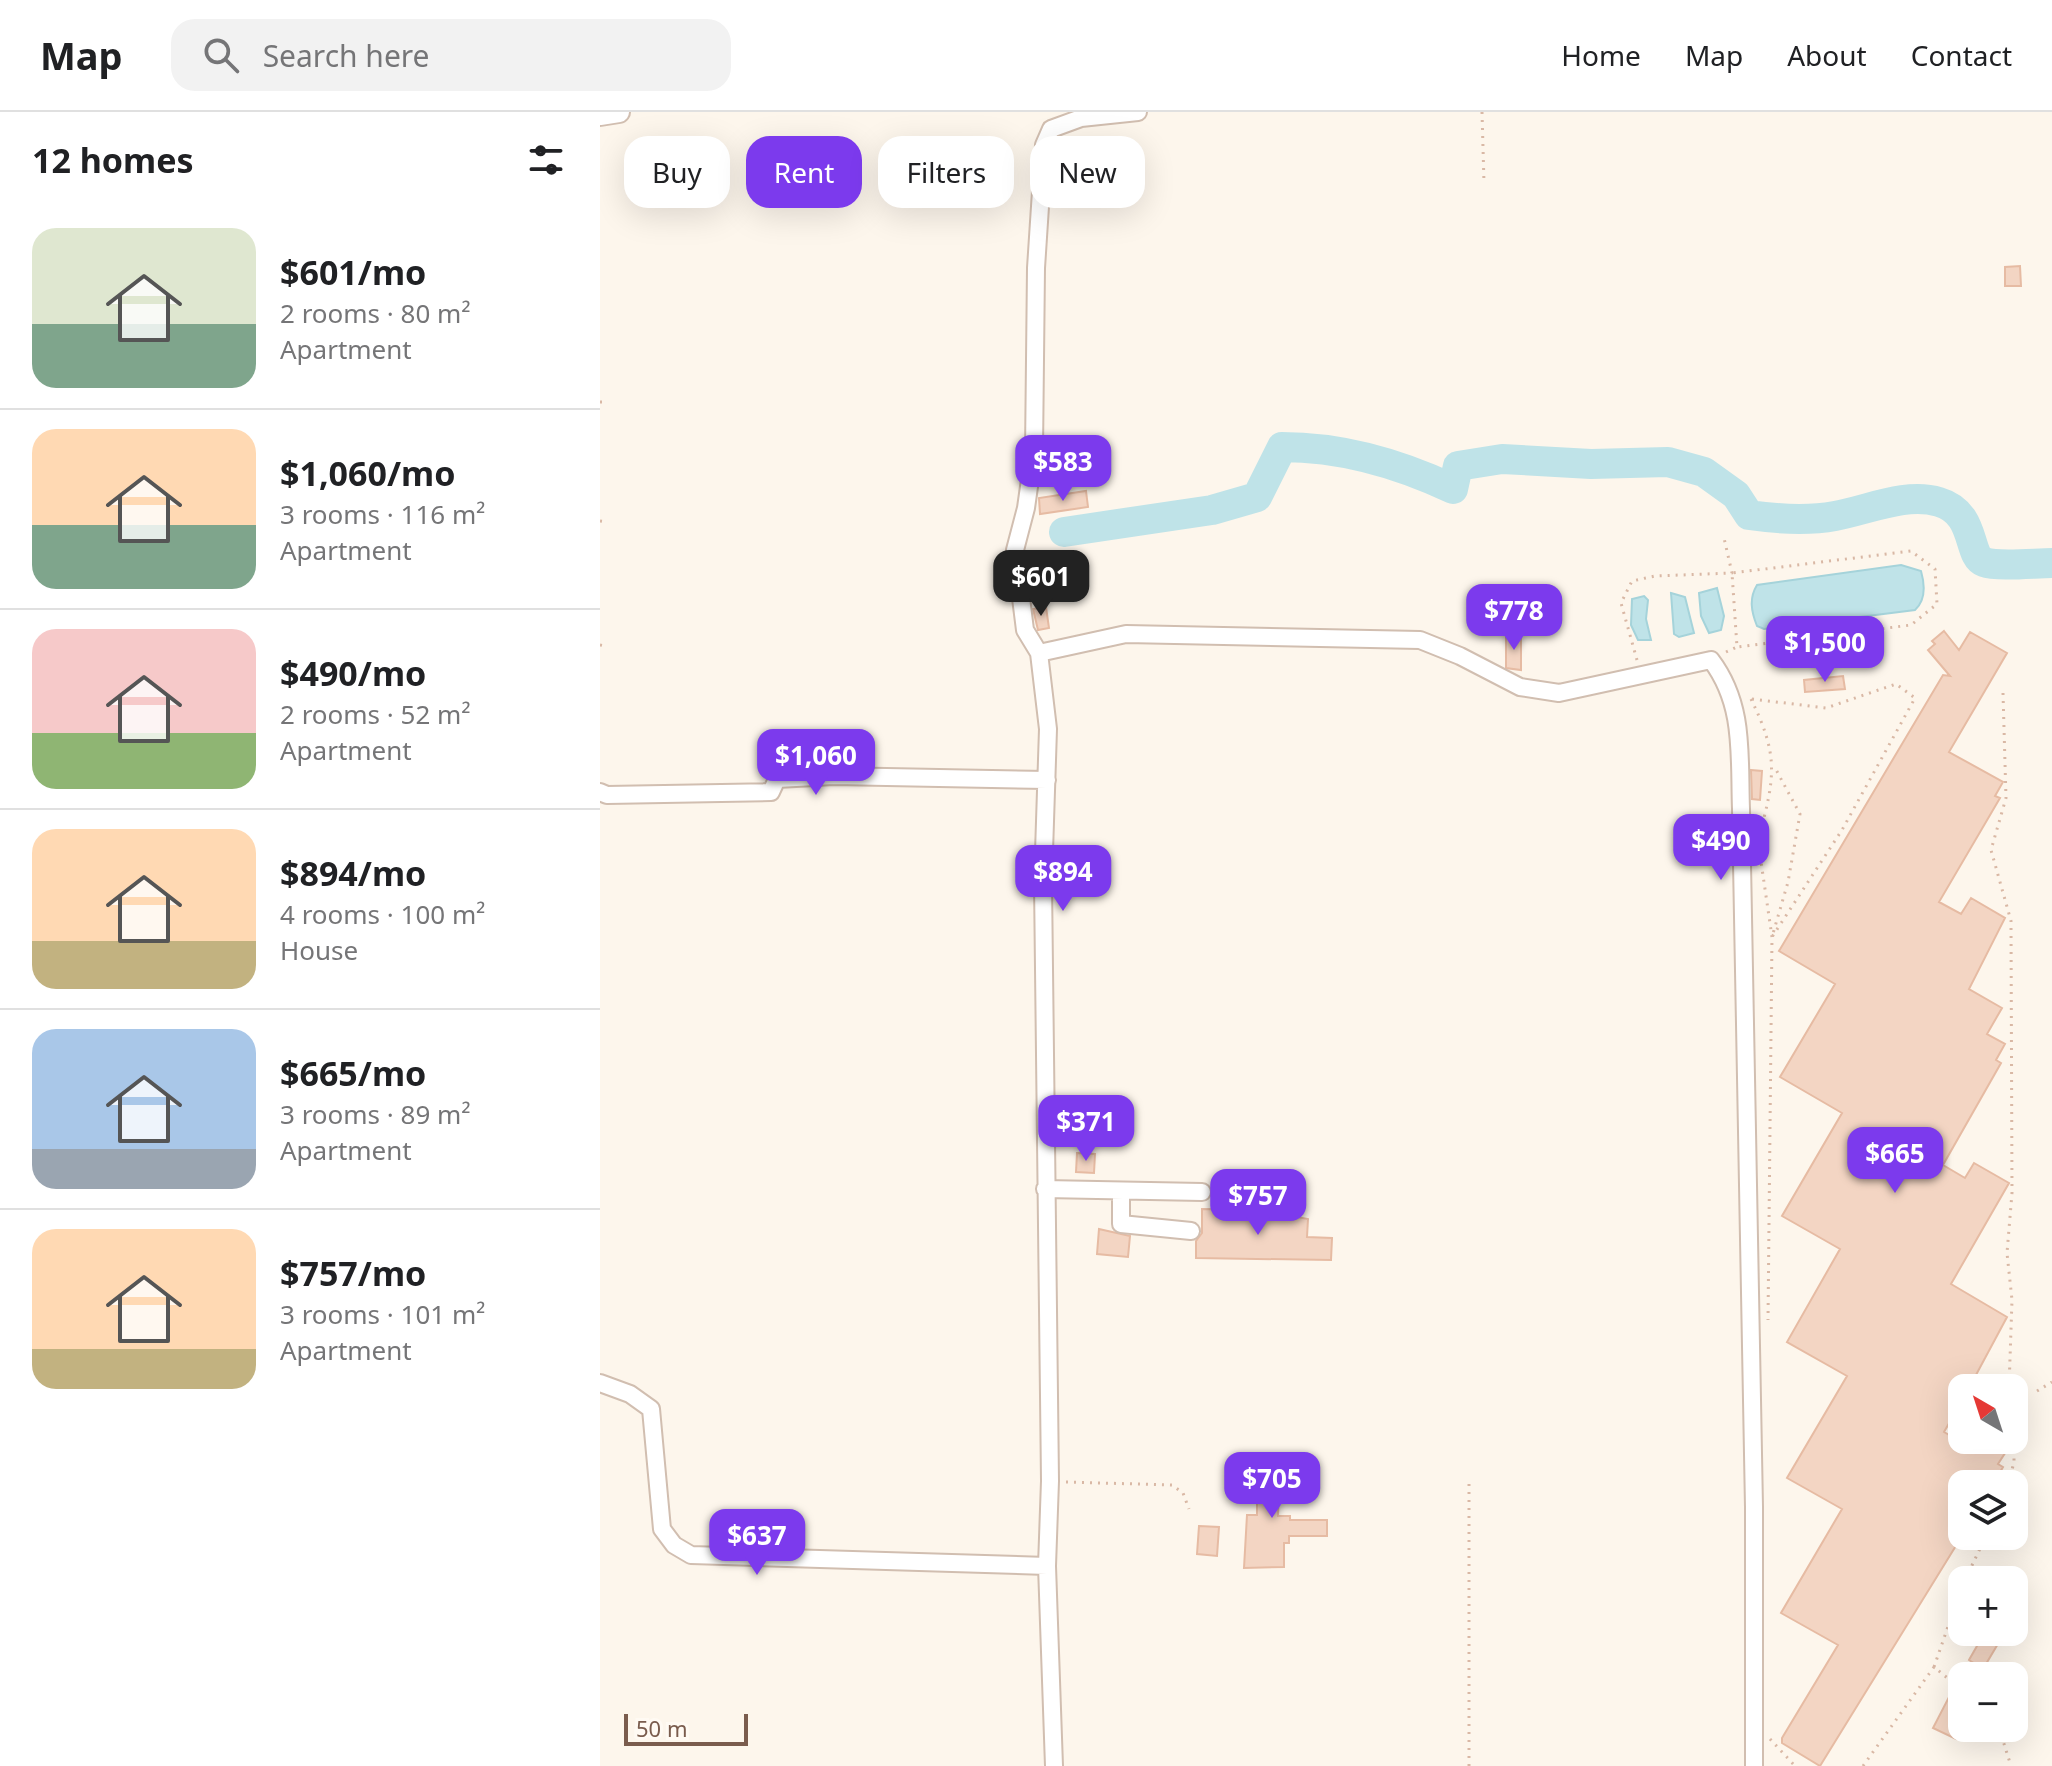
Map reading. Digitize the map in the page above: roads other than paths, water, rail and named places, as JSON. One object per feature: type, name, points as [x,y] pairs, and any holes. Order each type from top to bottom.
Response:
[{"type":"street","points":[[600,115],[619,112]]},
{"type":"street","points":[[1054,1766],[1047,1566],[1050,1481],[1043,883],[1048,729],[1039,653],[1025,630],[1015,550],[1026,508],[1034,451],[1036,268],[1044,145],[1051,129],[1065,123],[1138,112]]},
{"type":"street","points":[[1039,653],[1126,634],[1420,640],[1460,656],[1520,687],[1559,693],[1711,660],[1728,683],[1737,718],[1741,809],[1751,1333],[1754,1766]]},
{"type":"street","points":[[600,792],[607,795],[771,792],[777,779],[834,776],[1047,780]]},
{"type":"street","points":[[1045,1189],[1121,1193],[1202,1192]]},
{"type":"street","points":[[1121,1193],[1121,1224],[1191,1231]]},
{"type":"street","points":[[600,1383],[630,1394],[651,1409],[662,1529],[674,1545],[691,1555],[1047,1566]]},
{"type":"water","points":[[1901,565],[1921,571],[1924,592],[1915,610],[1764,629],[1757,626],[1752,605],[1757,585]]},
{"type":"water","points":[[1717,588],[1724,616],[1721,630],[1709,633],[1701,616],[1699,593]]},
{"type":"water","points":[[1671,593],[1685,597],[1694,633],[1679,637],[1674,634]]},
{"type":"water","points":[[1644,596],[1648,600],[1646,619],[1651,640],[1638,640],[1631,625],[1632,599]]},
{"type":"waterway","points":[[1064,532],[1212,510],[1257,497],[1282,447],[1326,450],[1370,459],[1453,489],[1458,466],[1502,459],[1591,464],[1668,462],[1704,472],[1736,495],[1749,515],[1770,518],[1825,518],[1900,500],[1926,499],[1951,507],[1960,515],[1975,552],[1984,562],[2007,565],[2052,563]]}]
